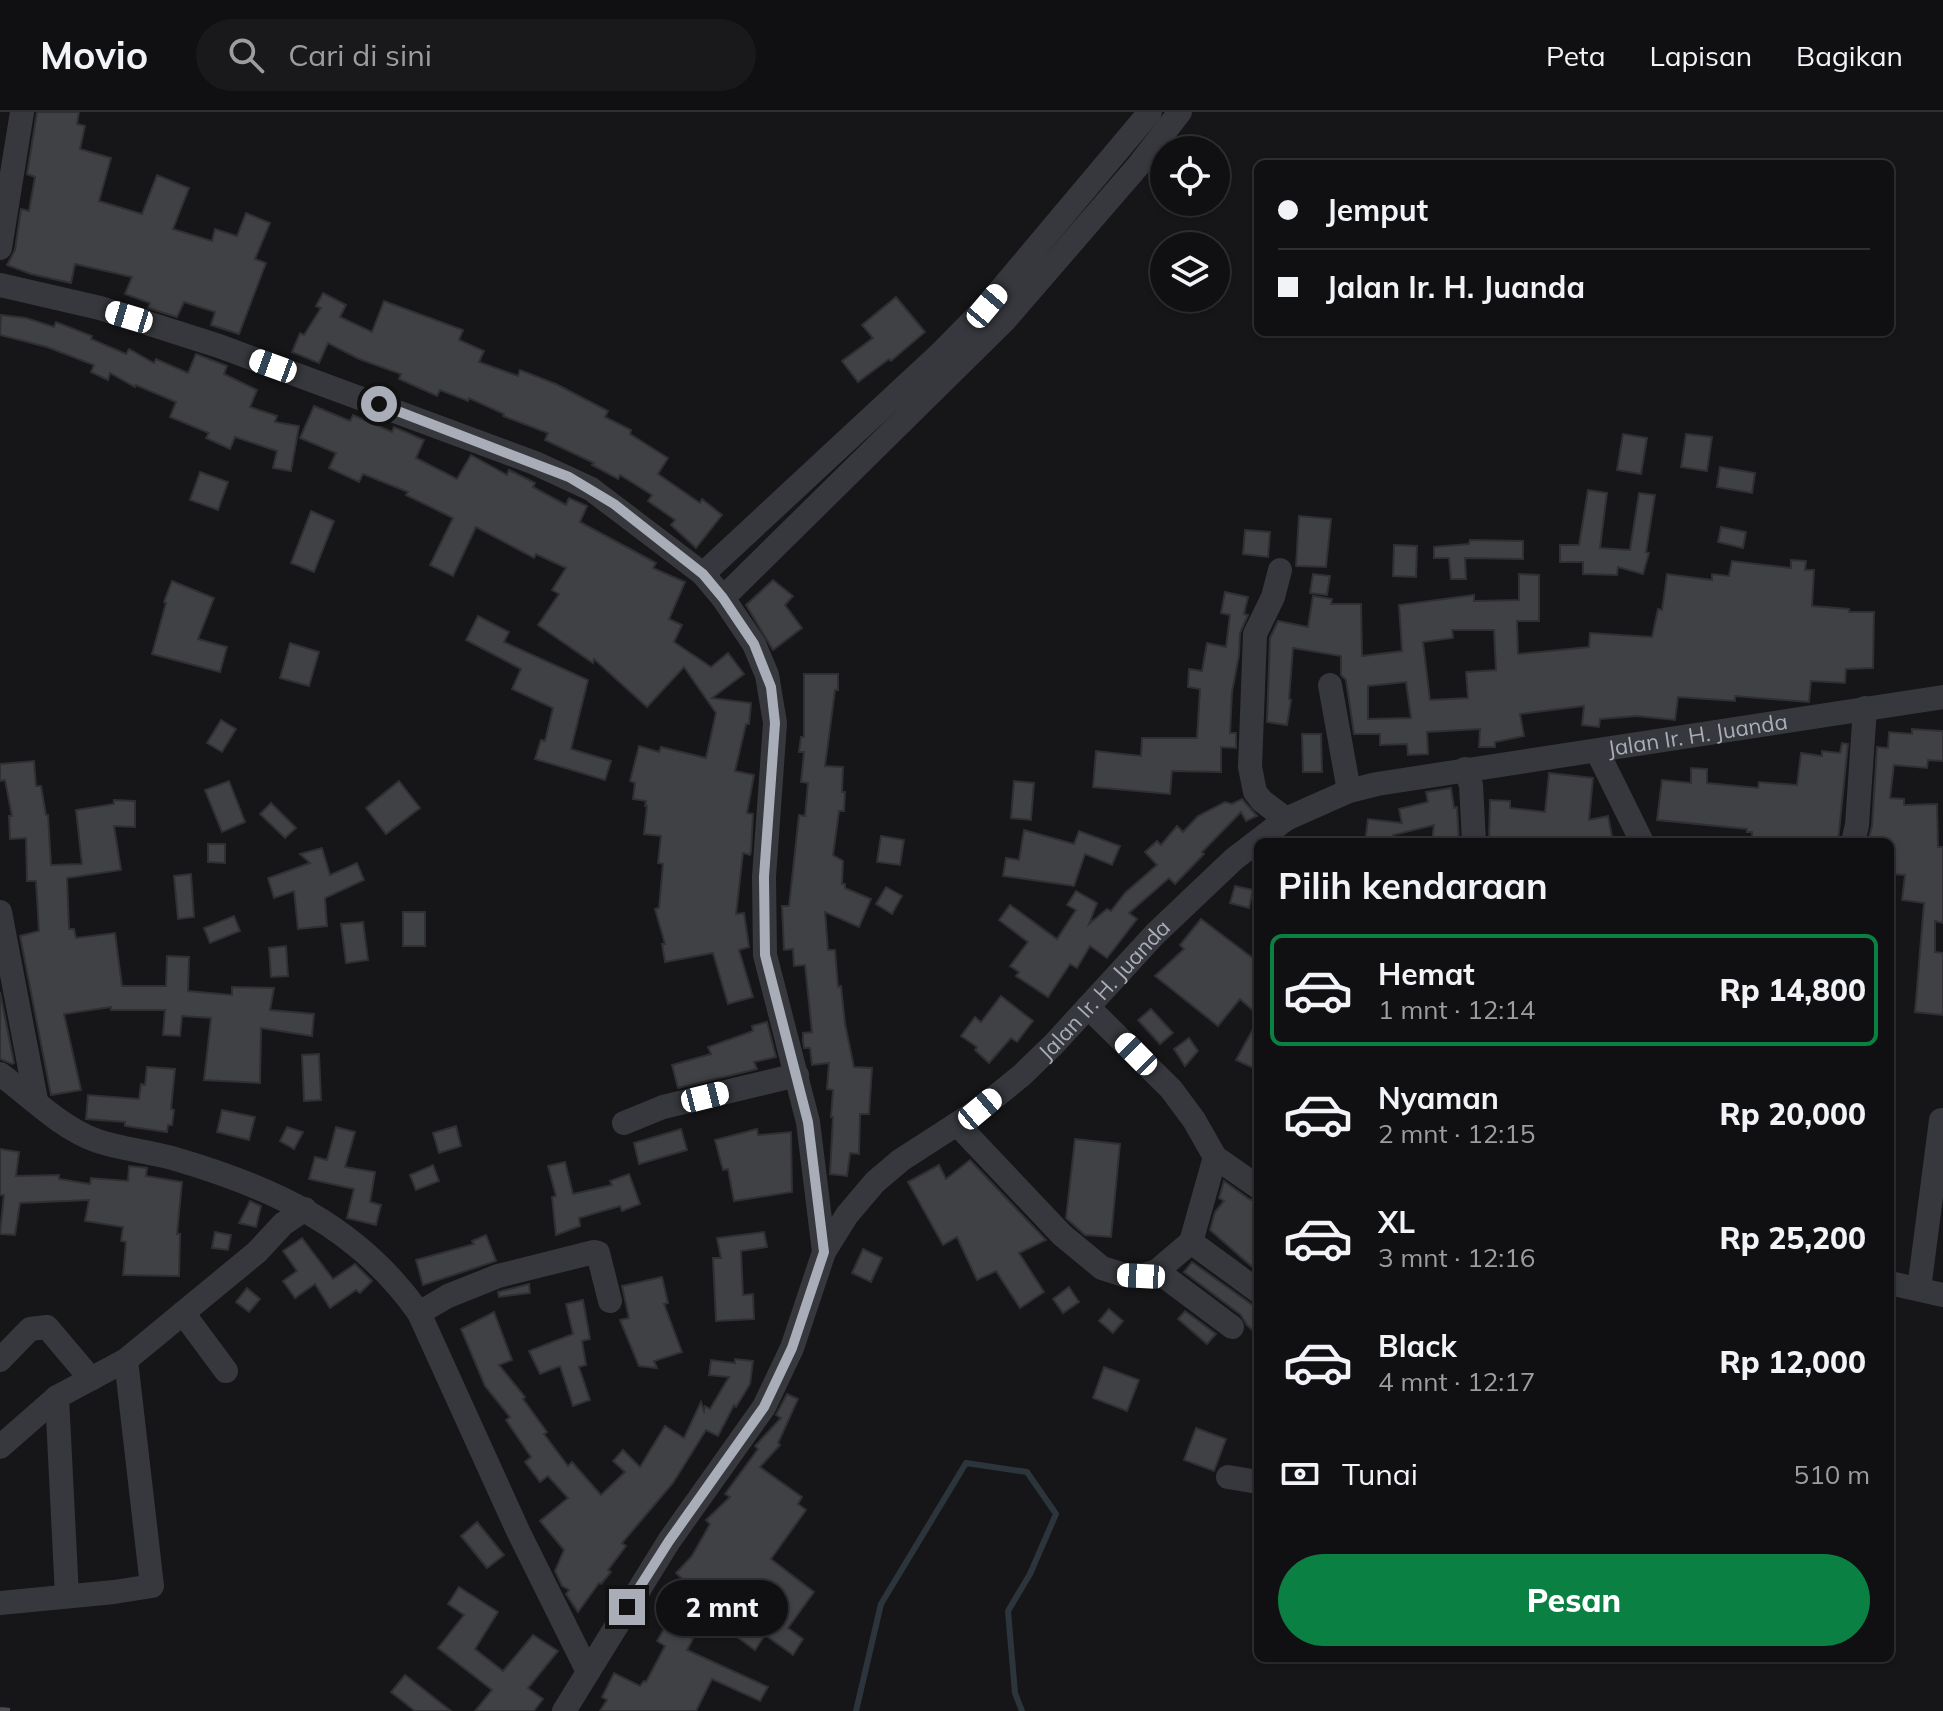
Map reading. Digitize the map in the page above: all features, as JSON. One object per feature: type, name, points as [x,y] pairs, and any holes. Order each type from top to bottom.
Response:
[{"type":"street","points":[[0,248],[22,112]]},
{"type":"street","points":[[703,574],[943,351],[996,314],[1150,112]]},
{"type":"street","points":[[723,598],[1138,166],[1180,112]]},
{"type":"street","points":[[0,285],[100,308],[157,325],[379,404],[569,477],[614,504],[703,574],[754,644],[767,675],[773,703],[775,723],[763,926],[770,979],[808,1122],[824,1252]]},
{"type":"street","points":[[1280,570],[1273,597],[1255,634],[1250,767],[1255,792],[1286,819]]},
{"type":"street","points":[[1330,685],[1349,791]]},
{"type":"street","name":"Jalan Ir. H. Juanda","points":[[1261,838],[1286,819],[1349,791],[1465,769],[1943,697]]},
{"type":"street","points":[[1854,838],[1865,708]]},
{"type":"street","points":[[1597,751],[1640,838]]},
{"type":"street","points":[[1465,769],[1471,785],[1474,838]]},
{"type":"street","name":"Jalan Ir. H. Juanda","points":[[564,1711],[669,1541],[764,1407],[792,1348],[824,1252],[847,1215],[875,1182],[901,1160],[980,1109],[1022,1075],[1155,934],[1254,844]]},
{"type":"street","points":[[0,912],[36,1100]]},
{"type":"street","points":[[1088,1007],[1171,1089],[1194,1120],[1215,1157],[1254,1184]]},
{"type":"street","points":[[0,1074],[62,1121],[95,1140],[140,1149],[254,1185],[305,1209],[371,1256],[400,1286],[419,1313],[518,1531],[588,1672]]},
{"type":"street","points":[[624,1123],[663,1107],[797,1075]]},
{"type":"street","points":[[1894,1284],[1931,1292],[1941,1120]]},
{"type":"street","points":[[957,1124],[1062,1235],[1102,1268],[1124,1275],[1141,1276],[1157,1271],[1191,1242],[1215,1157]]},
{"type":"street","points":[[0,1447],[57,1397],[126,1360],[257,1252],[283,1224],[305,1209]]},
{"type":"street","points":[[1191,1242],[1254,1288]]},
{"type":"street","points":[[419,1313],[448,1296],[498,1276],[594,1252],[598,1253],[610,1301]]},
{"type":"street","points":[[1157,1271],[1232,1327]]},
{"type":"street","points":[[183,1313],[226,1371]]},
{"type":"street","points":[[0,1360],[30,1329],[47,1327],[91,1379]]},
{"type":"street","points":[[0,1603],[148,1589],[153,1583],[126,1360]]},
{"type":"street","points":[[57,1397],[67,1596]]},
{"type":"street","points":[[1228,1477],[1254,1481]]},
{"type":"building","points":[[37,112],[79,112],[77,124],[85,126],[80,149],[111,158],[99,201],[142,214],[157,175],[189,188],[173,229],[212,241],[215,229],[237,236],[246,213],[270,223],[255,259],[266,263],[239,334],[211,325],[215,312],[184,302],[177,317],[148,308],[150,303],[125,294],[132,277],[75,264],[71,283],[7,265],[15,250],[21,209],[29,211],[35,177],[27,174]]},
{"type":"building","points":[[323,293],[346,305],[340,317],[372,332],[384,301],[463,330],[459,340],[484,351],[479,362],[518,376],[520,370],[556,384],[608,411],[605,417],[631,430],[630,434],[668,458],[658,474],[700,503],[702,499],[722,515],[696,548],[671,525],[675,520],[648,501],[652,495],[620,475],[618,479],[592,465],[594,463],[545,440],[548,433],[503,416],[469,398],[468,401],[440,390],[437,396],[399,379],[401,374],[359,359],[328,343],[319,363],[292,352],[300,333],[304,335],[321,308],[316,306]]},
{"type":"building","points":[[896,297],[925,332],[891,361],[889,359],[858,382],[842,361],[873,338],[862,325]]},
{"type":"building","points":[[1,315],[26,318],[54,327],[56,322],[126,354],[129,349],[154,363],[156,359],[188,373],[196,354],[227,366],[224,374],[257,390],[250,407],[277,416],[275,422],[299,426],[291,471],[273,468],[277,451],[235,437],[230,449],[206,438],[209,433],[170,417],[176,402],[135,387],[110,373],[108,380],[91,372],[94,365],[47,347],[0,335]]},
{"type":"building","points":[[314,406],[350,421],[353,415],[392,432],[394,427],[424,440],[416,458],[457,479],[471,455],[507,475],[509,470],[535,483],[533,487],[566,505],[569,498],[587,506],[580,522],[656,563],[653,568],[685,582],[669,619],[682,625],[674,642],[711,667],[728,653],[744,674],[712,698],[751,703],[749,724],[746,724],[735,771],[754,775],[747,813],[753,814],[751,851],[750,855],[743,853],[736,914],[744,913],[749,947],[739,950],[753,997],[728,1004],[713,953],[665,962],[662,944],[665,944],[655,909],[659,908],[663,864],[658,863],[661,836],[644,834],[646,801],[633,799],[635,783],[630,781],[639,746],[659,752],[661,747],[706,758],[716,713],[684,667],[647,707],[594,659],[593,663],[538,625],[559,594],[552,590],[566,568],[536,554],[534,558],[476,527],[453,576],[430,565],[453,518],[406,495],[408,492],[363,474],[359,482],[329,468],[336,453],[300,438]]},
{"type":"building","points":[[1623,434],[1647,438],[1641,474],[1617,470]]},
{"type":"building","points":[[1686,434],[1712,437],[1707,471],[1681,467]]},
{"type":"building","points":[[1720,467],[1755,473],[1752,493],[1717,487]]},
{"type":"building","points":[[200,472],[228,482],[218,510],[190,500]]},
{"type":"building","points":[[1588,490],[1607,493],[1600,548],[1630,550],[1639,493],[1655,495],[1646,552],[1649,553],[1643,574],[1618,567],[1617,575],[1583,574],[1583,562],[1560,562],[1560,545],[1579,545]]},
{"type":"building","points":[[311,511],[334,521],[314,572],[291,563]]},
{"type":"building","points":[[1299,516],[1331,519],[1326,567],[1296,566]]},
{"type":"building","points":[[1721,527],[1746,532],[1743,548],[1718,542]]},
{"type":"building","points":[[1245,530],[1270,532],[1268,557],[1243,554]]},
{"type":"building","points":[[1470,540],[1523,541],[1523,559],[1465,558],[1466,579],[1451,579],[1449,558],[1434,558],[1434,547],[1469,544]]},
{"type":"building","points":[[1394,545],[1417,546],[1416,577],[1393,576]]},
{"type":"building","points":[[1791,560],[1806,561],[1805,570],[1814,570],[1812,606],[1849,609],[1849,612],[1874,612],[1873,668],[1846,669],[1845,683],[1811,681],[1809,702],[1735,696],[1735,701],[1678,697],[1675,720],[1637,716],[1600,719],[1599,727],[1582,725],[1584,706],[1520,714],[1524,736],[1495,742],[1495,747],[1479,747],[1480,729],[1427,732],[1428,754],[1408,755],[1407,744],[1380,745],[1380,734],[1354,734],[1346,680],[1341,675],[1341,656],[1293,648],[1287,725],[1267,722],[1270,638],[1278,621],[1308,627],[1313,596],[1332,599],[1331,604],[1361,604],[1362,656],[1402,651],[1399,605],[1474,595],[1474,601],[1519,600],[1519,574],[1539,575],[1539,621],[1517,621],[1518,654],[1589,647],[1590,633],[1652,637],[1658,609],[1662,610],[1667,574],[1712,580],[1712,574],[1729,576],[1732,561],[1791,568]],"holes":[[[1452,630],[1494,630],[1496,670],[1466,672],[1468,698],[1430,700],[1423,642],[1453,638]],[[1406,682],[1411,718],[1368,719],[1368,686]]]},
{"type":"building","points":[[1313,574],[1330,576],[1327,595],[1310,593]]},
{"type":"building","points":[[773,580],[793,596],[785,605],[802,628],[773,650],[746,605]]},
{"type":"building","points":[[172,581],[214,598],[198,639],[227,647],[220,672],[152,654]]},
{"type":"building","points":[[1225,592],[1248,597],[1244,614],[1248,615],[1240,633],[1232,692],[1230,733],[1236,733],[1236,748],[1221,747],[1221,772],[1172,771],[1170,794],[1093,787],[1096,751],[1141,756],[1142,738],[1197,738],[1200,689],[1188,687],[1189,669],[1202,671],[1207,643],[1226,647],[1230,615],[1221,613]]},
{"type":"building","points":[[478,616],[509,632],[504,642],[588,680],[571,749],[611,761],[605,780],[535,759],[541,740],[545,741],[553,708],[512,689],[521,669],[466,640]]},
{"type":"building","points":[[290,643],[319,652],[309,686],[280,678]]},
{"type":"building","points":[[804,674],[838,674],[825,766],[843,767],[844,811],[839,811],[833,855],[843,861],[842,884],[845,888],[871,899],[859,927],[825,912],[828,950],[835,950],[838,987],[841,986],[854,1067],[872,1068],[869,1114],[860,1114],[859,1154],[850,1153],[847,1176],[830,1174],[833,1090],[827,1089],[829,1063],[812,1065],[810,1048],[804,1048],[803,1033],[812,1032],[805,965],[794,966],[793,949],[784,950],[782,906],[789,906],[799,815],[805,816],[808,783],[801,782],[804,752],[799,752],[801,737],[804,737]]},
{"type":"building","points":[[221,720],[236,729],[222,752],[207,743]]},
{"type":"building","points":[[1912,729],[1943,731],[1943,761],[1928,760],[1927,768],[1894,765],[1890,798],[1904,799],[1904,805],[1937,804],[1938,847],[1943,847],[1943,923],[1935,921],[1935,952],[1943,953],[1943,1015],[1915,1012],[1924,903],[1902,900],[1905,875],[1894,874],[1894,838],[1869,838],[1877,747],[1888,748],[1889,732],[1912,734]]},
{"type":"building","points":[[1302,734],[1321,734],[1322,772],[1303,772]]},
{"type":"building","points":[[1842,743],[1848,744],[1838,838],[1752,838],[1752,832],[1747,832],[1747,829],[1657,820],[1662,780],[1691,783],[1691,768],[1707,769],[1707,783],[1758,788],[1759,782],[1797,785],[1801,753],[1822,756],[1822,751],[1840,753]]},
{"type":"building","points":[[34,761],[36,786],[41,786],[48,815],[51,865],[82,864],[76,810],[114,804],[114,800],[135,801],[135,827],[114,826],[121,870],[67,878],[69,929],[74,929],[76,938],[115,933],[122,986],[166,986],[167,956],[189,957],[188,991],[232,995],[232,987],[274,988],[270,1010],[314,1014],[312,1036],[261,1028],[260,1083],[204,1080],[211,1018],[182,1016],[180,1036],[163,1035],[165,1010],[111,1010],[111,1007],[64,1014],[81,1090],[51,1095],[20,936],[39,931],[36,881],[27,881],[26,838],[10,839],[9,816],[12,816],[5,780],[0,781],[0,764]]},
{"type":"building","points":[[1549,773],[1593,778],[1589,820],[1608,816],[1612,838],[1489,838],[1490,800],[1510,801],[1510,808],[1545,812]]},
{"type":"building","points":[[229,781],[245,822],[222,832],[205,790]]},
{"type":"building","points":[[399,781],[420,808],[386,834],[366,808]]},
{"type":"building","points":[[1014,781],[1034,783],[1031,820],[1011,818]]},
{"type":"building","points":[[1451,788],[1454,808],[1457,807],[1459,838],[1432,838],[1434,825],[1393,835],[1393,838],[1366,838],[1368,819],[1402,823],[1399,809],[1428,802],[1426,792]]},
{"type":"building","points":[[1242,799],[1257,816],[1246,821],[1241,812],[1175,884],[1169,878],[1129,913],[1137,919],[1107,958],[1090,946],[1077,968],[1070,964],[1048,997],[1016,976],[1019,972],[1010,966],[1028,942],[999,920],[1010,905],[1057,939],[1076,910],[1067,905],[1076,891],[1097,903],[1089,924],[1107,909],[1111,911],[1125,893],[1157,865],[1145,852],[1157,841],[1161,845],[1177,826],[1183,832],[1198,816],[1225,802],[1232,804]]},
{"type":"building","points":[[271,803],[296,828],[285,838],[260,814]]},
{"type":"building","points":[[1024,830],[1074,844],[1079,831],[1120,846],[1112,865],[1085,854],[1074,886],[1003,876],[1006,858],[1019,860]]},
{"type":"building","points":[[881,836],[904,840],[900,865],[877,862]]},
{"type":"building","points":[[208,844],[225,844],[225,863],[208,862]]},
{"type":"building","points":[[322,848],[330,875],[357,863],[364,880],[325,898],[327,926],[298,929],[294,891],[274,898],[268,878],[310,863],[300,854]]},
{"type":"building","points":[[191,874],[194,917],[178,919],[174,876]]},
{"type":"building","points":[[1235,886],[1253,890],[1249,908],[1230,903]]},
{"type":"building","points":[[886,887],[902,896],[892,914],[876,904]]},
{"type":"building","points":[[403,912],[425,912],[425,946],[403,946]]},
{"type":"building","points":[[234,916],[240,931],[210,943],[204,928]]},
{"type":"building","points":[[1201,919],[1254,959],[1254,1011],[1240,999],[1218,1026],[1155,976],[1184,949],[1180,945]]},
{"type":"building","points":[[363,922],[368,960],[346,963],[341,924]]},
{"type":"building","points":[[286,946],[288,976],[271,977],[269,948]]},
{"type":"building","points":[[0,992],[14,1063],[12,1064],[0,1059]]},
{"type":"building","points":[[1001,996],[1033,1021],[1017,1042],[1011,1038],[989,1063],[975,1050],[977,1047],[961,1036],[975,1017],[981,1022]]},
{"type":"building","points":[[1151,1009],[1173,1033],[1160,1044],[1138,1020]]},
{"type":"building","points":[[767,1022],[776,1057],[754,1062],[757,1069],[678,1088],[672,1065],[711,1054],[708,1047],[753,1031],[752,1026]]},
{"type":"building","points":[[1254,1027],[1254,1068],[1236,1060]]},
{"type":"building","points":[[1189,1038],[1198,1051],[1185,1066],[1174,1049]]},
{"type":"building","points":[[319,1054],[321,1100],[304,1101],[302,1055]]},
{"type":"building","points":[[147,1067],[175,1069],[171,1109],[174,1110],[172,1125],[168,1125],[167,1132],[125,1126],[125,1122],[86,1119],[88,1095],[139,1099],[141,1084],[145,1085]]},
{"type":"building","points":[[222,1110],[255,1117],[249,1140],[217,1132]]},
{"type":"building","points":[[456,1126],[461,1146],[439,1153],[433,1133]]},
{"type":"building","points":[[287,1127],[303,1132],[294,1149],[280,1141]]},
{"type":"building","points":[[336,1127],[355,1132],[345,1167],[375,1172],[370,1202],[381,1205],[376,1225],[347,1218],[354,1189],[309,1179],[315,1157],[327,1160]]},
{"type":"building","points":[[681,1129],[687,1150],[639,1164],[634,1143]]},
{"type":"building","points":[[757,1129],[758,1135],[791,1132],[792,1192],[734,1201],[728,1169],[723,1170],[715,1140]]},
{"type":"building","points":[[1075,1139],[1120,1144],[1111,1237],[1085,1235],[1066,1218]]},
{"type":"building","points":[[0,1149],[19,1152],[16,1176],[59,1175],[59,1179],[90,1184],[91,1178],[128,1181],[129,1166],[147,1168],[146,1176],[182,1182],[177,1234],[180,1234],[179,1276],[123,1275],[126,1242],[121,1241],[123,1227],[85,1221],[89,1200],[20,1203],[15,1235],[0,1234],[4,1195],[0,1195]]},
{"type":"building","points":[[970,1160],[1046,1240],[1019,1253],[1044,1292],[1020,1308],[996,1271],[977,1280],[957,1237],[943,1245],[908,1182],[939,1165],[946,1179]]},
{"type":"building","points":[[565,1162],[573,1194],[612,1185],[610,1181],[629,1174],[640,1204],[622,1211],[620,1206],[579,1218],[580,1226],[556,1235],[552,1197],[556,1196],[548,1166]]},
{"type":"building","points":[[433,1165],[439,1181],[416,1190],[410,1175]]},
{"type":"building","points":[[1224,1181],[1254,1201],[1254,1268],[1210,1230],[1215,1212],[1224,1201],[1219,1198]]},
{"type":"building","points":[[250,1201],[261,1206],[256,1227],[239,1223]]},
{"type":"building","points":[[215,1232],[231,1235],[228,1250],[212,1248]]},
{"type":"building","points":[[764,1232],[767,1247],[741,1251],[743,1295],[753,1294],[754,1319],[716,1321],[713,1258],[721,1258],[717,1238]]},
{"type":"building","points":[[486,1235],[496,1261],[423,1285],[416,1260],[474,1244],[472,1241]]},
{"type":"building","points":[[302,1238],[333,1279],[355,1264],[372,1281],[360,1293],[356,1290],[330,1308],[315,1284],[295,1298],[283,1281],[297,1271],[283,1251]]},
{"type":"building","points":[[863,1249],[882,1258],[871,1282],[852,1273]]},
{"type":"building","points":[[1192,1262],[1254,1306],[1254,1331],[1241,1315],[1184,1272]]},
{"type":"building","points":[[662,1277],[668,1303],[664,1304],[682,1352],[654,1361],[657,1368],[639,1366],[620,1320],[629,1318],[622,1286]]},
{"type":"building","points":[[529,1284],[530,1293],[499,1297],[498,1292]]},
{"type":"building","points":[[1069,1287],[1079,1302],[1063,1313],[1053,1299]]},
{"type":"building","points":[[247,1288],[260,1299],[249,1312],[236,1302]]},
{"type":"building","points":[[583,1300],[590,1339],[582,1341],[586,1365],[579,1367],[590,1400],[573,1406],[560,1366],[540,1374],[529,1351],[573,1334],[566,1304]]},
{"type":"building","points":[[1109,1309],[1123,1321],[1113,1333],[1099,1321]]},
{"type":"building","points":[[1185,1311],[1216,1334],[1207,1344],[1178,1319]]},
{"type":"building","points":[[494,1312],[512,1360],[499,1365],[525,1397],[523,1399],[547,1432],[544,1434],[568,1466],[572,1462],[601,1495],[625,1472],[613,1461],[623,1450],[640,1467],[665,1426],[684,1438],[701,1402],[704,1411],[705,1406],[710,1409],[729,1377],[709,1375],[711,1360],[735,1363],[735,1359],[753,1361],[750,1384],[736,1407],[734,1405],[718,1436],[706,1430],[673,1483],[622,1543],[626,1546],[608,1570],[611,1572],[578,1612],[566,1594],[569,1590],[562,1586],[555,1571],[564,1550],[540,1521],[568,1498],[548,1476],[540,1482],[525,1462],[531,1457],[506,1420],[510,1417],[485,1386],[461,1329]]},
{"type":"building","points":[[1104,1367],[1139,1380],[1127,1411],[1093,1398]]},
{"type":"building","points":[[787,1394],[798,1399],[778,1443],[780,1445],[760,1467],[802,1497],[798,1504],[806,1510],[771,1559],[814,1592],[788,1628],[803,1639],[793,1655],[765,1635],[755,1650],[733,1634],[749,1610],[721,1591],[705,1610],[687,1595],[692,1588],[676,1573],[692,1556],[710,1524],[706,1520],[730,1497],[725,1494],[758,1449],[755,1446],[781,1418],[776,1415]]},
{"type":"building","points":[[1196,1428],[1226,1439],[1214,1471],[1184,1460]]},
{"type":"building","points":[[477,1522],[504,1555],[487,1568],[461,1536]]},
{"type":"building","points":[[459,1587],[498,1612],[475,1649],[503,1671],[533,1635],[558,1651],[528,1688],[543,1699],[534,1711],[475,1711],[492,1690],[438,1648],[464,1615],[448,1604]]},
{"type":"building","points":[[667,1624],[693,1639],[687,1650],[768,1687],[760,1701],[712,1679],[696,1711],[600,1711],[607,1700],[602,1697],[614,1673],[640,1686],[646,1682],[665,1646],[657,1641]]},
{"type":"building","points":[[405,1675],[451,1711],[415,1711],[391,1692]]},
{"type":"waterway","points":[[856,1711],[881,1604],[966,1463],[1027,1472],[1056,1514],[1030,1574],[1008,1611],[1015,1693],[1022,1711]]},
{"type":"railway","points":[[0,1710],[10,1711]]},
{"type":"route","points":[[379,404],[569,477],[614,504],[703,574],[754,644],[771,687],[775,723],[764,877],[765,955],[808,1122],[824,1252],[792,1348],[764,1407],[669,1541],[627,1607]]}]
